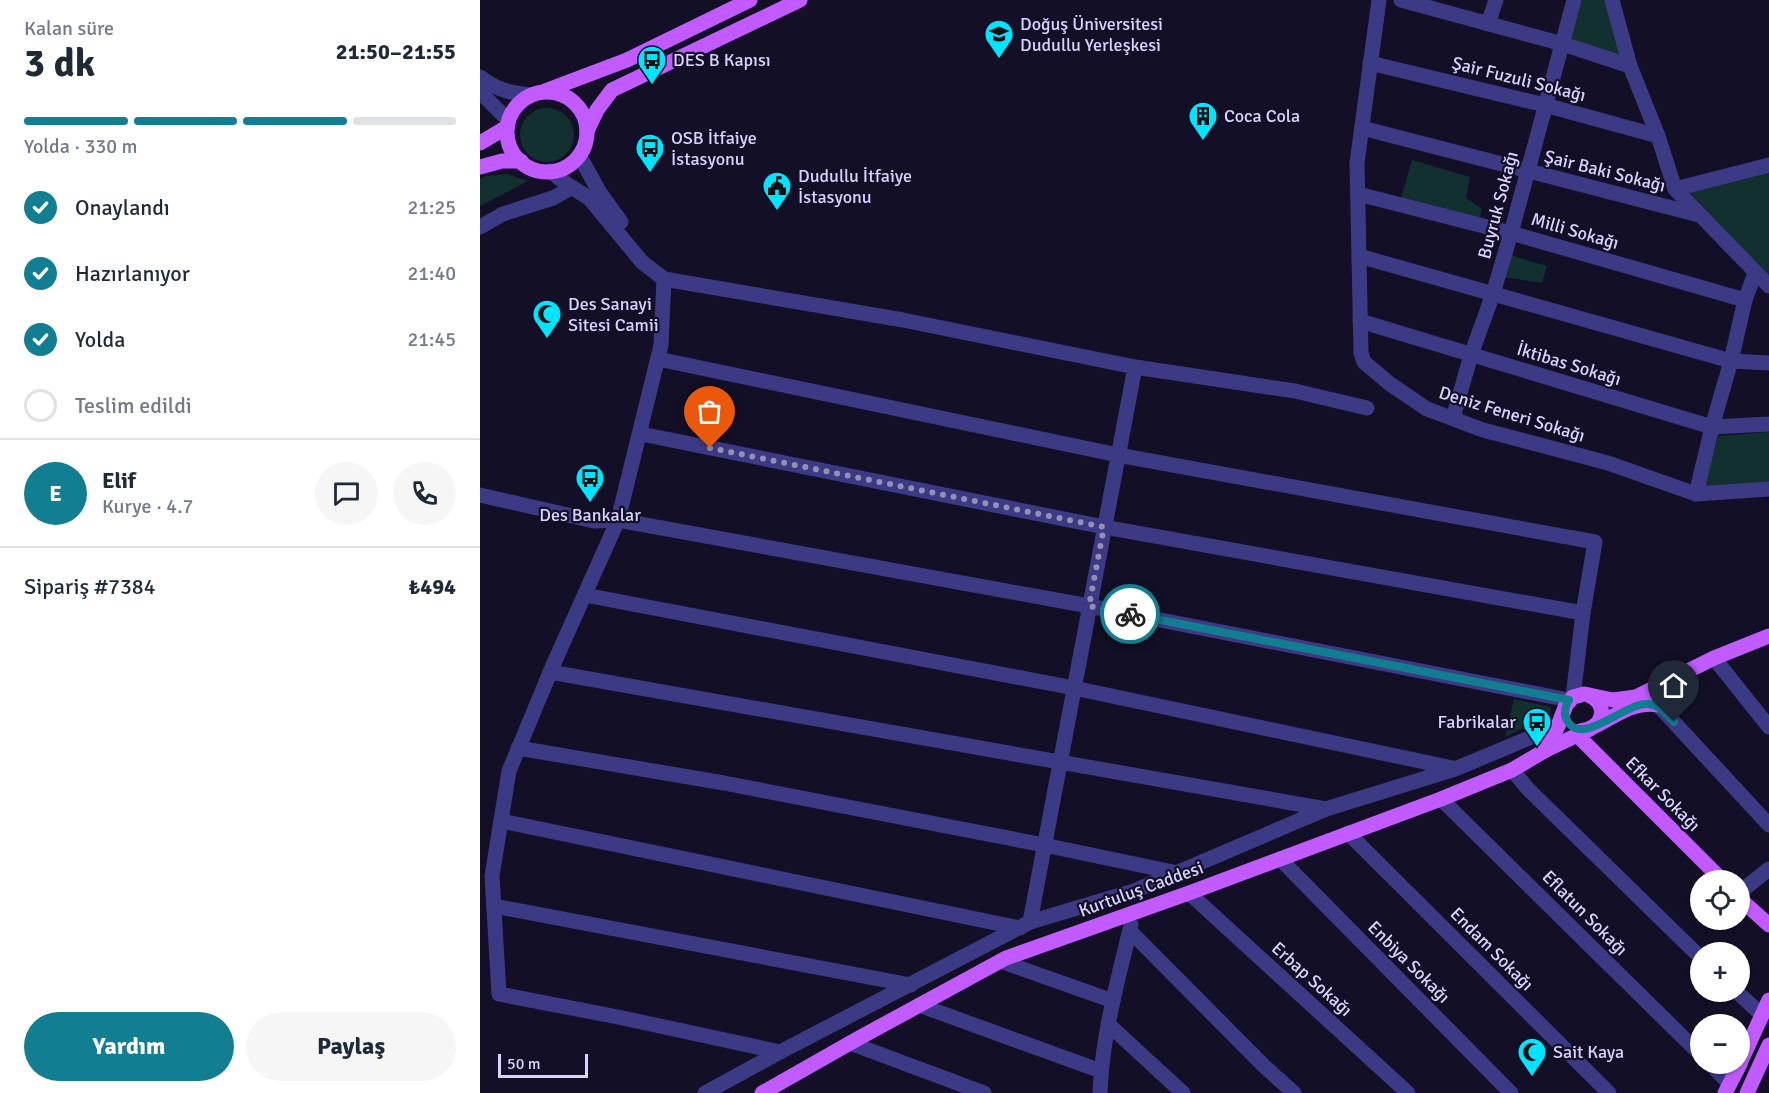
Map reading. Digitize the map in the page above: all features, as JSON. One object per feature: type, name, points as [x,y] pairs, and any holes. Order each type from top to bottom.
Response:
[{"type":"main road","points":[[480,143],[508,124],[520,102],[537,93],[627,60],[750,0]]},
{"type":"main road","points":[[508,124],[508,139],[512,151],[520,161],[532,169],[550,171],[570,165],[585,144],[587,131],[597,110],[612,90],[800,0]]},
{"type":"main road","points":[[537,93],[556,93],[568,98],[578,106],[585,118],[587,131]]},
{"type":"main road","points":[[480,167],[502,161],[520,161]]},
{"type":"main road","points":[[1546,750],[1569,702],[1578,694],[1613,700],[1636,697],[1714,658],[1769,636]]},
{"type":"main road","points":[[1569,702],[1567,721],[1580,731],[1587,730],[1601,717],[1598,701],[1589,695]]},
{"type":"main road","name":"Kurtuluş Caddesi","points":[[762,1093],[1000,961],[1189,894],[1441,799],[1512,770],[1546,750],[1637,705],[1658,705]]},
{"type":"main road","name":"Efkar Sokağı","points":[[1587,730],[1713,870]]},
{"type":"main road","points":[[1750,908],[1769,926]]},
{"type":"main road","points":[[1750,1041],[1769,1000]]},
{"type":"main road","points":[[1747,1093],[1769,1045]]},
{"type":"main road","points":[[1728,1088],[1735,1074]]},
{"type":"street","name":"Deniz Feneri Sokağı","points":[[1379,0],[1357,164],[1361,352],[1364,362],[1390,384],[1427,409],[1484,430],[1608,463],[1696,494],[1769,489]]},
{"type":"street","points":[[1401,0],[1432,4],[1488,24],[1563,44],[1630,66]]},
{"type":"street","points":[[1488,24],[1496,0]]},
{"type":"street","name":"Buyruk Sokağı","points":[[1453,418],[1511,233],[1574,0]]},
{"type":"street","points":[[1612,0],[1630,66],[1676,189],[1769,286]]},
{"type":"street","name":"Şair Fuzuli Sokağı","points":[[1370,63],[1545,105],[1658,136]]},
{"type":"street","points":[[480,77],[493,87],[514,94],[537,93]]},
{"type":"street","points":[[480,92],[508,124]]},
{"type":"street","name":"Şair Baki Sokağı","points":[[1362,128],[1699,215]]},
{"type":"street","points":[[579,155],[600,193],[658,274],[662,345],[618,520],[550,672],[509,771],[492,876],[500,994],[780,1052]]},
{"type":"street","points":[[1676,189],[1769,165]]},
{"type":"street","points":[[550,171],[571,188],[589,198],[642,262],[658,274],[1135,367],[1295,391],[1367,408]]},
{"type":"street","points":[[480,227],[503,214],[553,198],[571,188]]},
{"type":"street","name":"Milli Sokağı","points":[[1358,194],[1511,233],[1745,300]]},
{"type":"street","points":[[1359,256],[1731,362],[1769,363]]},
{"type":"street","points":[[1696,494],[1745,300],[1755,273]]},
{"type":"street","name":"İktibas Sokağı","points":[[1360,321],[1712,427],[1769,424]]},
{"type":"street","points":[[480,488],[500,496],[594,521],[618,520],[1089,606],[1569,702],[1595,542],[1118,455],[658,359]]},
{"type":"street","points":[[1025,925],[1044,845],[1135,367]]},
{"type":"street","points":[[640,434],[1104,527],[1582,613]]},
{"type":"street","points":[[480,495],[500,496]]},
{"type":"street","points":[[585,596],[1074,688],[1455,769]]},
{"type":"street","points":[[1714,658],[1769,727]]},
{"type":"street","points":[[550,672],[1326,809]]},
{"type":"street","points":[[1669,681],[1660,692],[1658,705],[1769,825]]},
{"type":"street","points":[[705,1093],[1025,925],[1134,891],[1326,809],[1455,769],[1558,726]]},
{"type":"street","points":[[518,748],[724,783],[1178,873]]},
{"type":"street","points":[[1512,770],[1536,797],[1690,947]]},
{"type":"street","name":"Eflatun Sokağı","points":[[1441,799],[1690,1044]]},
{"type":"street","points":[[501,821],[1025,925]]},
{"type":"street","name":"Endam Sokağı","points":[[1348,833],[1609,1093]]},
{"type":"street","name":"Enbiya Sokağı","points":[[1280,859],[1511,1093]]},
{"type":"street","points":[[1750,884],[1769,869]]},
{"type":"street","name":"Erbap Sokağı","points":[[1189,894],[1408,1093]]},
{"type":"street","points":[[494,906],[911,985]]},
{"type":"street","points":[[1100,1093],[1108,1024],[1134,913]]},
{"type":"street","points":[[1130,931],[1264,1066],[1294,1093]]},
{"type":"street","points":[[1000,961],[1113,1001]]},
{"type":"street","points":[[1748,1002],[1762,1014]]},
{"type":"street","points":[[919,1005],[1101,1071]]},
{"type":"street","points":[[1108,1024],[1183,1093]]},
{"type":"street","points":[[850,1043],[984,1093]]},
{"type":"street","points":[[1718,1074],[1728,1088]]},
{"type":"green space","points":[[1577,0],[1606,0],[1624,68],[1566,50]]},
{"type":"green space","points":[[542,108],[552,108],[562,112],[570,120],[574,135],[570,150],[562,158],[552,162],[542,162],[532,158],[524,150],[520,140],[520,130],[524,120],[532,112]]},
{"type":"green space","points":[[1412,160],[1470,177],[1466,198],[1482,209],[1479,221],[1400,201]]},
{"type":"green space","points":[[1769,171],[1769,277],[1688,191]]},
{"type":"green space","points":[[507,174],[528,181],[480,206],[480,179],[485,176]]},
{"type":"green space","points":[[1510,255],[1547,266],[1542,283],[1502,277]]},
{"type":"green space","points":[[1769,432],[1769,487],[1703,491],[1718,436]]},
{"type":"green space","points":[[1514,699],[1551,707],[1550,715],[1505,737]]},
{"type":"way so far","points":[[710,448],[1104,527],[1089,606],[1130,614]]},
{"type":"place","name":"Doğuş Üniversitesi Dudullu Yerleşkesi","points":[[999,60]]},
{"type":"place","name":"DES B Kapısı","points":[[652,86]]},
{"type":"place","name":"Coca Cola","points":[[1203,142]]},
{"type":"place","name":"OSB İtfaiye İstasyonu","points":[[650,174]]},
{"type":"place","name":"Dudullu İtfaiye İstasyonu","points":[[777,212]]},
{"type":"place","name":"Des Sanayi Sitesi Camii","points":[[547,340]]},
{"type":"place","name":"Des Bankalar","points":[[590,504]]},
{"type":"place","name":"Fabrikalar","points":[[1537,748]]},
{"type":"place","name":"Sait Kaya","points":[[1532,1078]]},
{"type":"route","points":[[1130,614],[1569,700],[1565,716],[1570,725],[1580,731],[1590,729],[1637,705],[1647,704],[1658,705],[1674,722]]}]
